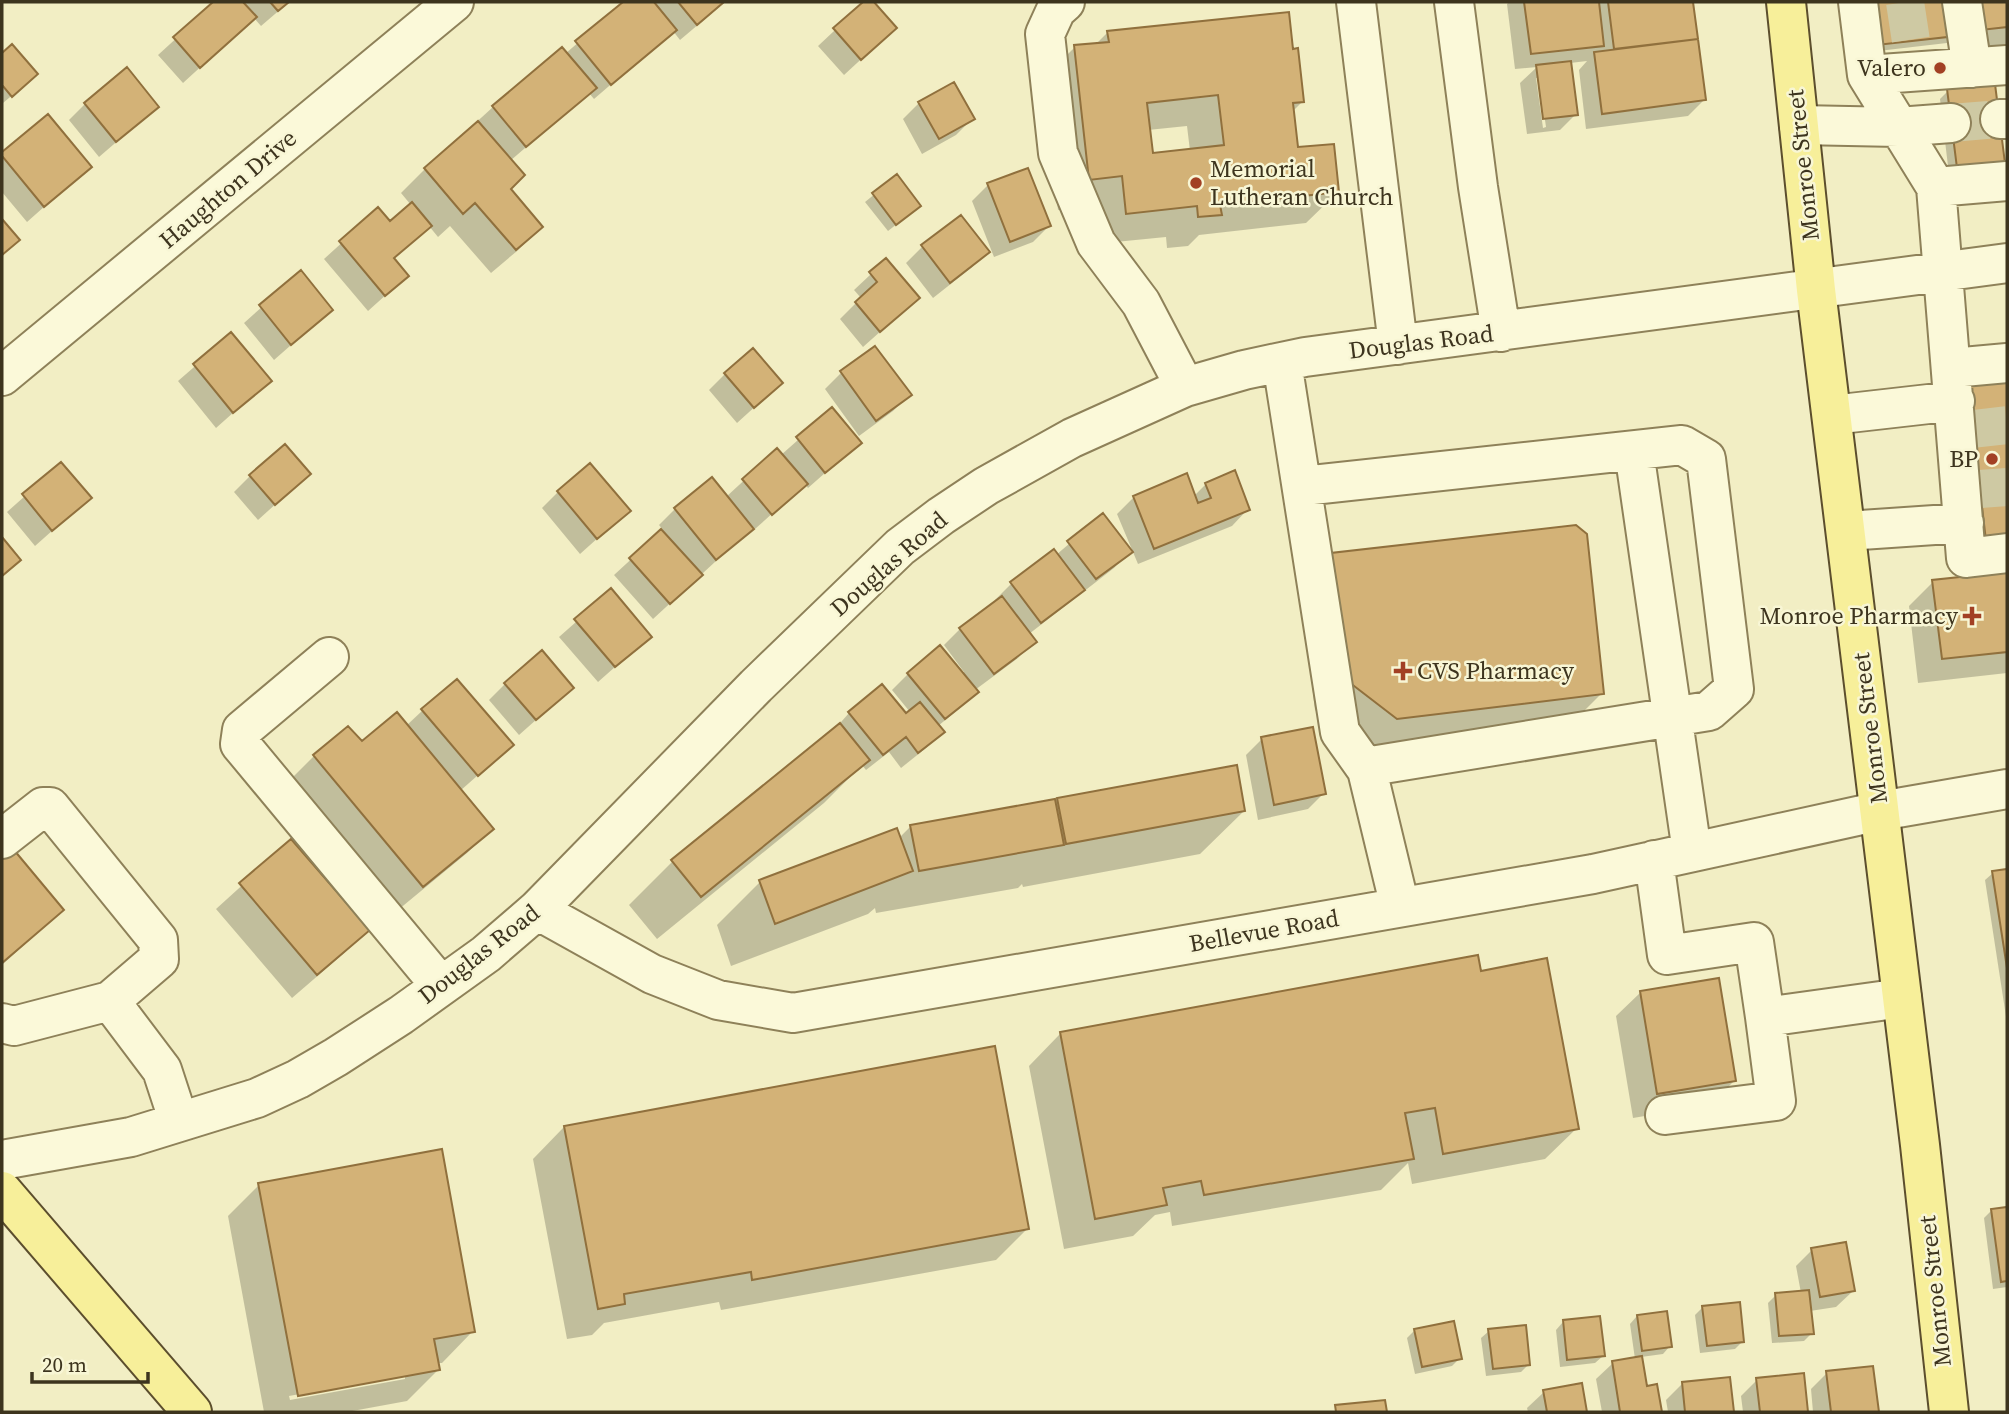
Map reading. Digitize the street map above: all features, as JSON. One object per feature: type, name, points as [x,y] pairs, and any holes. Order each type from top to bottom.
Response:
[{"type":"main road","name":"Monroe Street","points":[[1786,2],[1816,290],[1880,811],[1949,1412]]},
{"type":"main road","points":[[2,1191],[192,1412]]},
{"type":"street","name":"Haughton Drive","points":[[2,376],[454,2]]},
{"type":"street","points":[[1065,2],[1056,10],[1045,34],[1058,153],[1096,243],[1141,303],[1185,387]]},
{"type":"street","points":[[1356,2],[1398,345]]},
{"type":"street","points":[[1454,2],[1478,187],[1502,332]]},
{"type":"street","points":[[1858,2],[1867,75],[1936,187],[1968,500],[1966,558],[2007,553]]},
{"type":"street","points":[[1962,2],[1989,67]]},
{"type":"street","points":[[1867,75],[1913,57],[1989,67]]},
{"type":"street","points":[[1799,125],[1898,127],[1951,123]]},
{"type":"street","points":[[1936,187],[2007,181]]},
{"type":"street","name":"Douglas Road","points":[[2,1160],[131,1137],[257,1098],[298,1079],[379,1029],[486,954],[537,911],[756,686],[900,547],[986,486],[1072,438],[1185,387],[1282,362],[2007,263]]},
{"type":"street","points":[[1282,362],[1340,732],[1365,767],[1400,907]]},
{"type":"street","points":[[1832,415],[1959,407],[2007,363]]},
{"type":"street","points":[[1303,486],[1682,445],[1706,459],[1734,689],[1709,711],[1365,767]]},
{"type":"street","points":[[1634,451],[1692,852]]},
{"type":"street","points":[[1846,531],[1968,500]]},
{"type":"street","points":[[329,657],[242,730],[240,744],[441,986]]},
{"type":"street","name":"Bellevue Road","points":[[537,911],[652,974],[718,1000],[793,1013],[1593,874],[1880,811],[2007,789]]},
{"type":"street","points":[[2,839],[43,807],[50,807],[158,940],[159,959],[110,1001],[14,1026],[2,1023]]},
{"type":"street","points":[[1654,860],[1667,955],[1754,942],[1776,1101],[1665,1115]]},
{"type":"street","points":[[1765,1017],[1902,998]]},
{"type":"street","points":[[110,1001],[163,1070],[179,1122]]},
{"type":"building","points":[[213,2],[243,2],[257,17],[200,68],[173,37]]},
{"type":"building","points":[[270,2],[289,2],[278,11]]},
{"type":"building","points":[[623,2],[654,2],[677,30],[611,85],[575,41]]},
{"type":"building","points":[[678,2],[724,2],[697,25]]},
{"type":"building","points":[[863,2],[874,2],[897,28],[861,60],[833,28]]},
{"type":"building","points":[[1524,2],[1599,2],[1604,46],[1531,54]]},
{"type":"building","points":[[1608,2],[1693,2],[1698,39],[1614,49]]},
{"type":"building","points":[[1863,2],[1952,2],[1956,36],[1868,46]]},
{"type":"building","points":[[1977,2],[2007,2],[2007,27],[1981,30]]},
{"type":"building","points":[[1289,12],[1293,49],[1298,48],[1304,102],[1293,103],[1298,147],[1334,144],[1339,192],[1220,205],[1222,215],[1198,217],[1197,206],[1126,214],[1122,176],[1089,180],[1074,45],[1109,42],[1107,31]],"holes":[[[1218,95],[1224,145],[1153,153],[1147,103]]]},
{"type":"building","points":[[1698,39],[1706,100],[1602,114],[1594,52]]},
{"type":"building","points":[[12,44],[38,74],[12,97],[2,85],[2,53]]},
{"type":"building","points":[[562,47],[597,88],[526,147],[492,106]]},
{"type":"building","points":[[1571,61],[1578,115],[1543,119],[1536,65]]},
{"type":"building","points":[[127,67],[159,107],[116,142],[84,103]]},
{"type":"building","points":[[954,82],[975,119],[939,139],[918,102]]},
{"type":"building","points":[[1995,84],[2006,171],[1958,176],[1947,89]]},
{"type":"building","points":[[48,114],[92,167],[44,207],[2,156],[2,152]]},
{"type":"building","points":[[478,121],[525,175],[511,189],[543,227],[516,250],[475,203],[463,214],[424,168]]},
{"type":"building","points":[[1028,168],[1051,226],[1010,242],[987,183]]},
{"type":"building","points":[[897,174],[921,206],[896,225],[872,193]]},
{"type":"building","points":[[412,202],[432,226],[394,258],[409,276],[385,296],[339,241],[378,207],[390,221]]},
{"type":"building","points":[[961,215],[990,252],[950,283],[921,245]]},
{"type":"building","points":[[2,219],[20,240],[2,255]]},
{"type":"building","points":[[886,258],[920,298],[880,332],[855,302],[877,282],[869,272]]},
{"type":"building","points":[[301,270],[333,310],[291,345],[259,305]]},
{"type":"building","points":[[231,332],[272,381],[233,413],[193,364]]},
{"type":"building","points":[[875,346],[912,395],[876,421],[840,371]]},
{"type":"building","points":[[753,348],[783,383],[754,408],[724,373]]},
{"type":"building","name":"BP","points":[[2007,376],[2007,547],[1987,549],[1967,380]]},
{"type":"building","points":[[832,407],[862,443],[825,473],[796,437]]},
{"type":"building","points":[[285,444],[311,474],[275,505],[249,475]]},
{"type":"building","points":[[777,448],[808,484],[772,515],[742,479]]},
{"type":"building","points":[[61,462],[92,498],[52,531],[22,494]]},
{"type":"building","points":[[590,463],[631,511],[597,539],[557,491]]},
{"type":"building","points":[[1235,470],[1250,510],[1154,549],[1133,496],[1187,473],[1198,503],[1211,498],[1205,483]]},
{"type":"building","points":[[712,477],[754,529],[716,560],[674,508]]},
{"type":"building","points":[[1103,513],[1133,552],[1096,579],[1067,541]]},
{"type":"building","name":"CVS Pharmacy","points":[[1576,525],[1587,534],[1604,694],[1397,719],[1345,679],[1331,553]]},
{"type":"building","points":[[661,529],[703,575],[670,604],[629,558]]},
{"type":"building","points":[[2,537],[21,560],[2,576]]},
{"type":"building","points":[[1054,549],[1085,590],[1041,623],[1010,582]]},
{"type":"building","name":"Monroe Pharmacy","points":[[2007,572],[2007,652],[1942,659],[1932,580]]},
{"type":"building","points":[[611,588],[652,637],[615,667],[574,619]]},
{"type":"building","points":[[1002,596],[1037,642],[994,674],[959,628]]},
{"type":"building","points":[[940,645],[979,692],[945,719],[907,673]]},
{"type":"building","points":[[542,650],[574,688],[536,720],[504,683]]},
{"type":"building","points":[[457,679],[514,745],[478,776],[421,709]]},
{"type":"building","points":[[882,684],[906,713],[920,702],[945,732],[918,753],[906,737],[883,755],[848,712]]},
{"type":"building","points":[[397,712],[494,829],[423,887],[313,755],[348,726],[362,741]]},
{"type":"building","points":[[840,723],[870,760],[701,897],[671,860]]},
{"type":"building","points":[[1313,727],[1326,794],[1274,805],[1261,737]]},
{"type":"building","points":[[1237,765],[1245,811],[1066,844],[1057,798]]},
{"type":"building","points":[[1055,799],[1064,845],[919,871],[910,825]]},
{"type":"building","points":[[897,828],[913,871],[775,924],[759,880]]},
{"type":"building","points":[[291,839],[370,930],[317,975],[239,883]]},
{"type":"building","points":[[9,844],[64,910],[2,963],[2,850]]},
{"type":"building","points":[[2007,869],[2007,968],[1992,871]]},
{"type":"building","points":[[1478,955],[1481,971],[1547,958],[1579,1129],[1443,1154],[1435,1108],[1405,1113],[1414,1159],[1204,1195],[1201,1181],[1163,1188],[1167,1205],[1095,1219],[1060,1032]]},
{"type":"building","points":[[1719,978],[1736,1081],[1657,1094],[1640,991]]},
{"type":"building","points":[[995,1046],[1029,1229],[752,1280],[751,1272],[624,1294],[625,1304],[598,1309],[564,1126]]},
{"type":"building","points":[[442,1149],[475,1332],[434,1339],[440,1370],[298,1396],[258,1183]]},
{"type":"building","points":[[2007,1207],[2007,1281],[2001,1282],[1991,1209]]},
{"type":"building","points":[[1846,1242],[1855,1291],[1820,1297],[1811,1248]]},
{"type":"building","points":[[1809,1290],[1814,1334],[1779,1336],[1775,1293]]},
{"type":"building","points":[[1740,1302],[1744,1342],[1707,1346],[1702,1306]]},
{"type":"building","points":[[1667,1311],[1672,1347],[1642,1351],[1637,1315]]},
{"type":"building","points":[[1600,1316],[1605,1356],[1567,1360],[1563,1320]]},
{"type":"building","points":[[1454,1321],[1462,1359],[1422,1367],[1414,1329]]},
{"type":"building","points":[[1526,1325],[1530,1365],[1493,1369],[1488,1329]]},
{"type":"building","points":[[1642,1356],[1647,1386],[1657,1384],[1662,1412],[1620,1412],[1612,1361]]},
{"type":"building","points":[[1873,1366],[1879,1412],[1831,1412],[1826,1371]]},
{"type":"building","points":[[1804,1373],[1808,1412],[1760,1412],[1756,1378]]},
{"type":"building","points":[[1730,1377],[1734,1412],[1685,1412],[1682,1382]]},
{"type":"building","points":[[1582,1383],[1587,1412],[1547,1412],[1543,1390]]},
{"type":"building","points":[[1385,1400],[1387,1412],[1336,1412],[1335,1405]]},
{"type":"tunnel","points":[[1905,2],[1911,41]]},
{"type":"tunnel","points":[[1951,123],[2000,119]]},
{"type":"tunnel","points":[[1973,429],[2007,425]]},
{"type":"tunnel","points":[[1980,489],[2007,487]]},
{"type":"place","name":"Valero","points":[[1940,68]]},
{"type":"place","name":"Memorial Lutheran Church","points":[[1196,183]]},
{"type":"place","name":"BP","points":[[1992,459]]},
{"type":"place","name":"Monroe Pharmacy","points":[[1972,616]]},
{"type":"place","name":"CVS Pharmacy","points":[[1403,671]]}]
